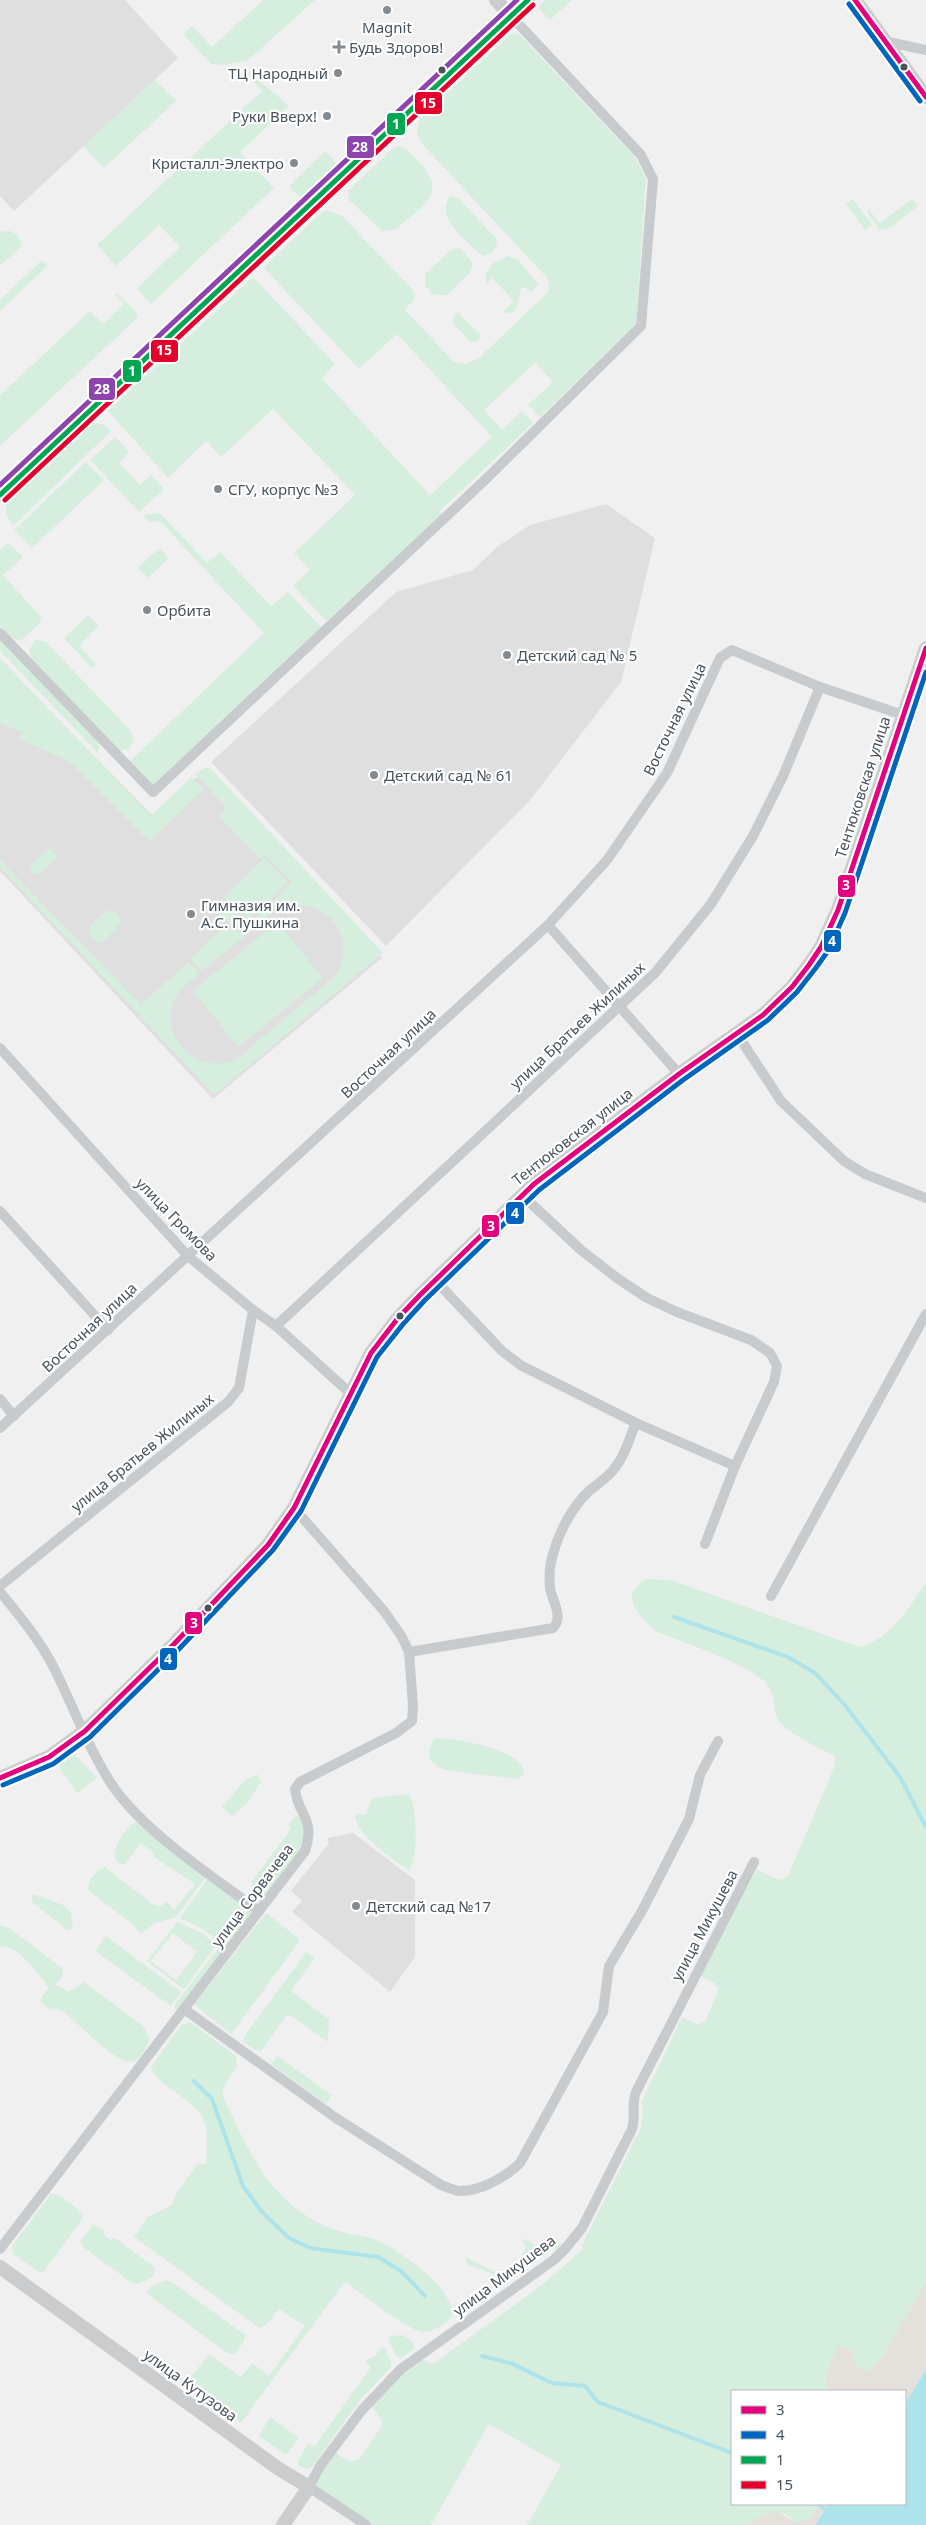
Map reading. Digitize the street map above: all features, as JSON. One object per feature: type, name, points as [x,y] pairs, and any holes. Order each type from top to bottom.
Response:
[{"type":"street","points":[[0,633],[153,792],[485,480],[641,326],[653,179],[641,155],[496,0]]},
{"type":"street","points":[[0,495],[528,0]]},
{"type":"street","points":[[855,0],[926,97]]},
{"type":"street","points":[[884,40],[926,50]]},
{"type":"street","name":"Тентюковская улица","points":[[0,1778],[49,1757],[85,1731],[226,1591],[268,1545],[294,1508],[350,1393],[383,1336],[435,1280],[522,1195],[679,1074],[762,1015],[792,987],[821,947],[838,910],[926,648]]},
{"type":"street","name":"Восточная улица","points":[[0,1428],[548,925],[608,860],[640,815],[667,773],[720,658],[732,650],[820,687]]},
{"type":"street","points":[[820,687],[903,715]]},
{"type":"street","name":"улица Братьев Жилиных","points":[[276,1326],[655,973],[711,904],[753,836],[783,776],[820,687]]},
{"type":"street","points":[[548,925],[679,1074]]},
{"type":"street","points":[[736,1034],[781,1100],[844,1161],[865,1174],[926,1198]]},
{"type":"street","name":"улица Громова","points":[[0,1048],[188,1256],[253,1310],[276,1326],[350,1393]]},
{"type":"street","points":[[522,1195],[581,1250],[646,1298],[751,1340],[770,1353],[777,1366],[774,1382],[735,1466],[705,1544]]},
{"type":"street","points":[[1,1215],[108,1330]]},
{"type":"street","points":[[435,1280],[502,1351],[522,1366],[636,1423],[735,1466]]},
{"type":"street","name":"улица Братьев Жилиных","points":[[0,1586],[228,1402],[239,1388],[253,1310]]},
{"type":"street","points":[[770,1596],[926,1314]]},
{"type":"street","points":[[0,1399],[14,1416]]},
{"type":"street","points":[[409,1652],[554,1628],[558,1624],[558,1615],[550,1590],[549,1569],[553,1552],[571,1514],[580,1501],[611,1474],[619,1463],[636,1423]]},
{"type":"street","name":"улица Сорвачева","points":[[0,2249],[305,1851],[310,1836],[308,1820],[296,1795],[295,1789],[300,1782],[396,1733],[412,1721],[413,1706],[409,1652],[384,1611],[294,1508]]},
{"type":"street","points":[[0,1592],[27,1624],[52,1664],[120,1796],[148,1826],[258,1911]]},
{"type":"street","points":[[184,2009],[336,2118],[441,2185],[458,2191],[497,2180],[511,2172],[520,2163],[603,2012],[609,1966],[643,1909],[689,1819],[700,1776],[718,1741]]},
{"type":"street","name":"улица Микушева","points":[[309,2487],[345,2431],[384,2385],[401,2369],[555,2259],[582,2228],[632,2129],[635,2119],[632,2100],[754,1862]]},
{"type":"street","name":"улица Кутузова","points":[[0,2267],[279,2469],[366,2525]]},
{"type":"street","points":[[283,2525],[309,2487]]},
{"type":"shaded area","points":[[0,0],[125,0],[178,58],[14,211],[0,196]]},
{"type":"shaded area","points":[[606,504],[655,538],[621,682],[531,799],[386,946],[211,762],[396,592],[473,570],[497,547],[530,525]]},
{"type":"shaded area","name":"Гимназия им. А.С. Пушкина","points":[[0,687],[50,711],[154,817],[207,767],[382,958],[213,1099],[0,871]]},
{"type":"shaded area","name":"Детский сад №17","points":[[353,1833],[415,1880],[415,1957],[390,1992],[292,1912],[302,1901],[291,1891],[329,1843],[327,1838]]},
{"type":"green space","points":[[263,0],[315,0],[247,61],[221,65],[211,64],[183,34],[192,26],[212,47]]},
{"type":"green space","points":[[545,0],[572,0],[550,20],[538,7]]},
{"type":"green space","points":[[512,33],[520,35],[634,156],[646,178],[636,323],[540,417],[528,405],[553,382],[535,363],[484,410],[502,430],[522,411],[533,423],[440,511],[442,514],[327,621],[293,586],[310,570],[294,553],[355,495],[273,409],[221,457],[206,441],[168,478],[108,411],[253,277],[335,364],[324,376],[323,380],[430,495],[492,437],[397,334],[359,369],[265,269],[265,266],[321,213],[327,211],[341,215],[414,291],[415,298],[405,310],[454,362],[466,364],[480,357],[548,292],[549,280],[421,143],[417,131],[420,119]]},
{"type":"green space","points":[[240,67],[245,68],[289,106],[240,152],[274,188],[151,304],[137,289],[180,247],[159,225],[116,266],[97,245],[262,91],[246,73],[239,79],[233,73]]},
{"type":"green space","points":[[155,80],[176,101],[104,168],[83,146]]},
{"type":"green space","points":[[397,146],[412,154],[428,173],[432,182],[432,190],[425,204],[400,226],[395,230],[382,231],[349,200],[348,191]]},
{"type":"green space","points":[[325,151],[340,167],[304,202],[289,186]]},
{"type":"green space","points":[[450,196],[458,198],[496,238],[497,243],[492,253],[483,256],[454,228],[446,212],[446,204]]},
{"type":"green space","points":[[853,199],[872,225],[865,230],[846,204]]},
{"type":"green space","points":[[912,199],[918,206],[886,230],[879,229],[867,212],[869,210],[880,223]]},
{"type":"green space","points":[[0,232],[13,232],[17,236],[22,246],[0,266]]},
{"type":"green space","points":[[460,248],[472,262],[472,268],[468,275],[446,295],[434,295],[425,286],[425,274],[452,249]]},
{"type":"green space","points":[[508,256],[518,260],[538,284],[532,292],[525,287],[521,288],[517,308],[510,314],[503,312],[514,301],[492,278],[487,283],[486,278],[486,273],[491,266]]},
{"type":"green space","points":[[42,260],[47,266],[0,311],[0,300]]},
{"type":"green space","points":[[117,293],[138,314],[137,318],[0,446],[0,395],[90,311],[103,324],[124,304],[115,295]]},
{"type":"green space","points":[[458,312],[478,333],[480,332],[480,337],[476,342],[470,342],[452,322]]},
{"type":"green space","points":[[91,422],[104,425],[111,431],[14,525],[6,513],[8,500]]},
{"type":"green space","points":[[115,437],[129,452],[119,463],[140,485],[151,475],[164,489],[139,512],[90,460]]},
{"type":"green space","points":[[86,462],[104,480],[32,548],[14,530]]},
{"type":"green space","points":[[160,513],[207,563],[220,552],[271,606],[288,592],[321,627],[153,785],[130,761],[264,633],[160,521],[150,522],[143,515]]},
{"type":"green space","points":[[8,542],[23,557],[3,575],[42,618],[38,625],[20,641],[12,638],[0,626],[0,550]]},
{"type":"green space","points":[[159,548],[169,558],[148,578],[138,568]]},
{"type":"green space","points":[[88,615],[99,626],[79,646],[96,664],[92,668],[64,638]]},
{"type":"green space","points":[[0,640],[99,743],[98,753],[0,651]]},
{"type":"green space","points":[[35,640],[45,641],[130,730],[134,739],[129,749],[120,751],[32,659],[29,650]]},
{"type":"green space","points":[[0,658],[151,816],[191,777],[203,788],[202,791],[151,840],[148,840],[69,761],[19,739],[22,732],[0,723]]},
{"type":"green space","points":[[204,768],[210,768],[383,953],[214,1095],[0,867],[0,860],[141,1005],[188,962],[199,973],[175,998],[171,1011],[171,1024],[175,1036],[190,1055],[202,1061],[214,1064],[233,1060],[249,1050],[338,973],[343,959],[343,946],[340,933],[334,922],[325,913],[313,907],[300,905],[285,907],[266,917],[250,932],[226,921],[213,908],[223,899],[249,925],[292,882],[265,855],[260,859],[219,816],[227,808],[195,774]]},
{"type":"green space","points":[[48,849],[52,850],[57,857],[39,874],[33,874],[30,869],[33,863]]},
{"type":"green space","points":[[264,858],[288,882],[248,921],[224,897]]},
{"type":"green space","points":[[106,911],[115,911],[122,922],[105,940],[98,943],[92,938],[89,930],[91,925]]},
{"type":"green space","points":[[277,922],[323,978],[238,1047],[193,991]]},
{"type":"green space","points":[[225,926],[247,935],[202,971],[190,959]]},
{"type":"green space","points":[[647,1579],[671,1580],[859,1647],[870,1643],[890,1630],[926,1583],[926,2282],[883,2356],[867,2372],[856,2365],[852,2351],[840,2345],[832,2357],[825,2385],[829,2390],[731,2390],[731,2505],[818,2505],[811,2517],[799,2523],[785,2514],[756,2518],[749,2525],[527,2525],[561,2465],[489,2424],[431,2525],[367,2525],[319,2497],[314,2481],[332,2455],[336,2453],[350,2462],[359,2459],[382,2426],[382,2420],[371,2406],[396,2378],[422,2359],[433,2364],[542,2285],[583,2249],[582,2245],[641,2127],[643,2110],[641,2103],[682,2017],[699,2025],[706,2020],[719,1988],[713,1982],[696,1974],[696,1969],[757,1870],[779,1880],[788,1876],[835,1765],[835,1757],[796,1735],[782,1724],[776,1714],[771,1691],[764,1681],[755,1674],[698,1647],[657,1632],[643,1619],[634,1606],[633,1592],[638,1585]]},
{"type":"green space","points":[[434,1738],[472,1743],[502,1752],[514,1758],[522,1766],[524,1775],[517,1779],[445,1770],[435,1764],[430,1758],[431,1744]]},
{"type":"green space","points":[[75,1755],[97,1778],[77,1793],[60,1769],[64,1759]]},
{"type":"green space","points":[[257,1774],[261,1782],[246,1804],[234,1815],[230,1815],[222,1807],[244,1781]]},
{"type":"green space","points":[[406,1794],[410,1796],[415,1822],[414,1854],[410,1870],[387,1855],[369,1839],[357,1824],[355,1817],[356,1814],[366,1815],[372,1798]]},
{"type":"green space","points":[[296,1816],[301,1818],[306,1836],[301,1850],[268,1894],[262,1896],[256,1893],[251,1882],[291,1829],[289,1824]]},
{"type":"green space","points":[[135,1822],[204,1875],[205,1878],[176,1917],[155,1923],[141,1934],[131,1923],[88,1890],[89,1883],[96,1873],[105,1867],[152,1904],[160,1906],[167,1902],[174,1910],[195,1884],[154,1857],[153,1853],[141,1843],[124,1865],[118,1862],[115,1857],[117,1845],[126,1831]]},
{"type":"green space","points":[[208,1879],[245,1906],[219,1941],[201,1928],[180,1918]]},
{"type":"green space","points":[[33,1894],[63,1905],[71,1913],[73,1929],[67,1930],[31,1901]]},
{"type":"green space","points":[[249,1908],[254,1910],[227,1947],[222,1942]]},
{"type":"green space","points":[[266,1913],[298,1938],[299,1942],[231,2034],[194,2004]]},
{"type":"green space","points":[[177,1922],[202,1933],[216,1945],[185,1988],[182,1988],[147,1961]],"holes":[[[173,1933],[197,1952],[176,1980],[151,1961]]]},
{"type":"green space","points":[[0,1925],[9,1928],[63,1969],[61,1979],[55,1984],[69,1992],[84,1982],[143,2026],[150,2039],[140,2057],[131,2062],[117,2057],[101,2046],[63,2011],[48,2008],[43,2004],[40,2000],[49,1987],[21,1955],[7,1947],[0,1946]]},
{"type":"green space","points":[[106,1936],[181,1992],[171,2006],[95,1951]]},
{"type":"green space","points":[[221,1945],[225,1950],[177,2011],[174,2008],[176,2003]]},
{"type":"green space","points":[[306,1952],[315,1958],[291,1991],[329,2019],[328,2042],[290,2015],[286,2016],[261,2051],[255,2050],[243,2042],[244,2037]]},
{"type":"green space","points":[[190,2022],[236,2056],[237,2066],[223,2087],[223,2096],[252,2155],[276,2190],[291,2205],[309,2217],[335,2230],[377,2240],[419,2267],[441,2288],[447,2297],[452,2311],[452,2316],[445,2323],[434,2330],[423,2332],[406,2325],[347,2283],[343,2284],[241,2423],[194,2388],[189,2379],[209,2354],[241,2377],[252,2363],[269,2376],[305,2326],[279,2309],[266,2325],[259,2328],[134,2237],[148,2217],[172,2205],[177,2192],[198,2164],[206,2164],[207,2135],[203,2118],[191,2104],[158,2079],[151,2068],[181,2025]]},
{"type":"green space","points":[[277,2056],[332,2095],[326,2104],[271,2064]]},
{"type":"green space","points":[[51,2194],[55,2194],[69,2202],[78,2210],[83,2218],[43,2272],[39,2272],[13,2254],[12,2246]]},
{"type":"green space","points":[[93,2225],[104,2230],[103,2234],[111,2240],[115,2238],[155,2268],[153,2277],[137,2284],[132,2283],[82,2246],[80,2242]]},
{"type":"green space","points":[[547,2236],[564,2245],[544,2263],[556,2249],[544,2242]]},
{"type":"green space","points":[[521,2238],[541,2248],[529,2266],[519,2261],[526,2248]]},
{"type":"green space","points":[[465,2257],[499,2274],[498,2276],[467,2264]]},
{"type":"green space","points":[[165,2280],[172,2282],[245,2335],[244,2341],[235,2354],[227,2353],[146,2293],[150,2287]]},
{"type":"green space","points":[[403,2335],[413,2342],[415,2348],[400,2358],[396,2356],[388,2338],[390,2336]]},
{"type":"green space","points":[[385,2347],[392,2366],[361,2399],[312,2467],[308,2470],[298,2465],[298,2460],[309,2443],[314,2447],[371,2367],[365,2362],[366,2360],[375,2356],[381,2348]]},
{"type":"green space","points":[[270,2417],[299,2438],[286,2455],[259,2436]]},
{"type":"sand","points":[[926,2282],[926,2369],[906,2402],[906,2390],[829,2390],[825,2385],[832,2357],[840,2345],[852,2351],[856,2365],[867,2372],[883,2356]]},
{"type":"sand","points":[[818,2505],[828,2505],[815,2525],[749,2525],[756,2518],[774,2511],[799,2523],[811,2517]]},
{"type":"water","points":[[926,2369],[926,2525],[815,2525],[828,2505],[906,2505],[906,2402]]},
{"type":"waterway","points":[[674,1617],[788,1657],[815,1673],[844,1704],[900,1777],[926,1827]]},
{"type":"waterway","points":[[194,2081],[212,2099],[243,2186],[262,2212],[289,2238],[310,2248],[378,2257],[401,2271],[425,2296]]},
{"type":"waterway","points":[[482,2356],[513,2364],[552,2383],[585,2386],[598,2402],[731,2453]]},
{"type":"waterway","points":[[819,2505],[828,2511]]},
{"type":"transit line","name":"28","points":[[0,485],[517,0]]},
{"type":"transit line","name":"1","points":[[0,495],[528,0]]},
{"type":"transit line","name":"3","points":[[855,0],[926,97]]},
{"type":"transit line","name":"4","points":[[849,4],[920,101]]},
{"type":"transit line","name":"15","points":[[5,500],[533,5]]},
{"type":"transit line","name":"3","points":[[0,1778],[49,1757],[85,1731],[174,1644],[268,1545],[294,1508],[371,1353],[398,1318],[420,1295],[534,1184],[679,1074],[763,1015],[792,987],[821,947],[838,910],[926,648]]},
{"type":"transit line","name":"4","points":[[3,1785],[53,1764],[90,1737],[179,1649],[273,1550],[301,1511],[377,1357],[425,1300],[539,1190],[683,1080],[768,1020],[797,992],[828,951],[845,913],[926,672]]},
{"type":"place","name":"Magnit","points":[[387,10]]},
{"type":"place","name":"Будь Здоров!","points":[[339,47]]},
{"type":"place","name":"ТЦ Народный","points":[[338,73]]},
{"type":"place","name":"Руки Вверх!","points":[[327,116]]},
{"type":"place","name":"Кристалл-Электро","points":[[294,163]]},
{"type":"place","name":"СГУ, корпус №3","points":[[218,489]]},
{"type":"place","name":"Орбита","points":[[147,610]]},
{"type":"place","name":"Детский сад № 5","points":[[507,655]]},
{"type":"place","name":"Детский сад № 61","points":[[374,775]]},
{"type":"place","name":"Гимназия им. А.С. Пушкина","points":[[191,914]]},
{"type":"place","name":"Детский сад №17","points":[[356,1906]]}]
